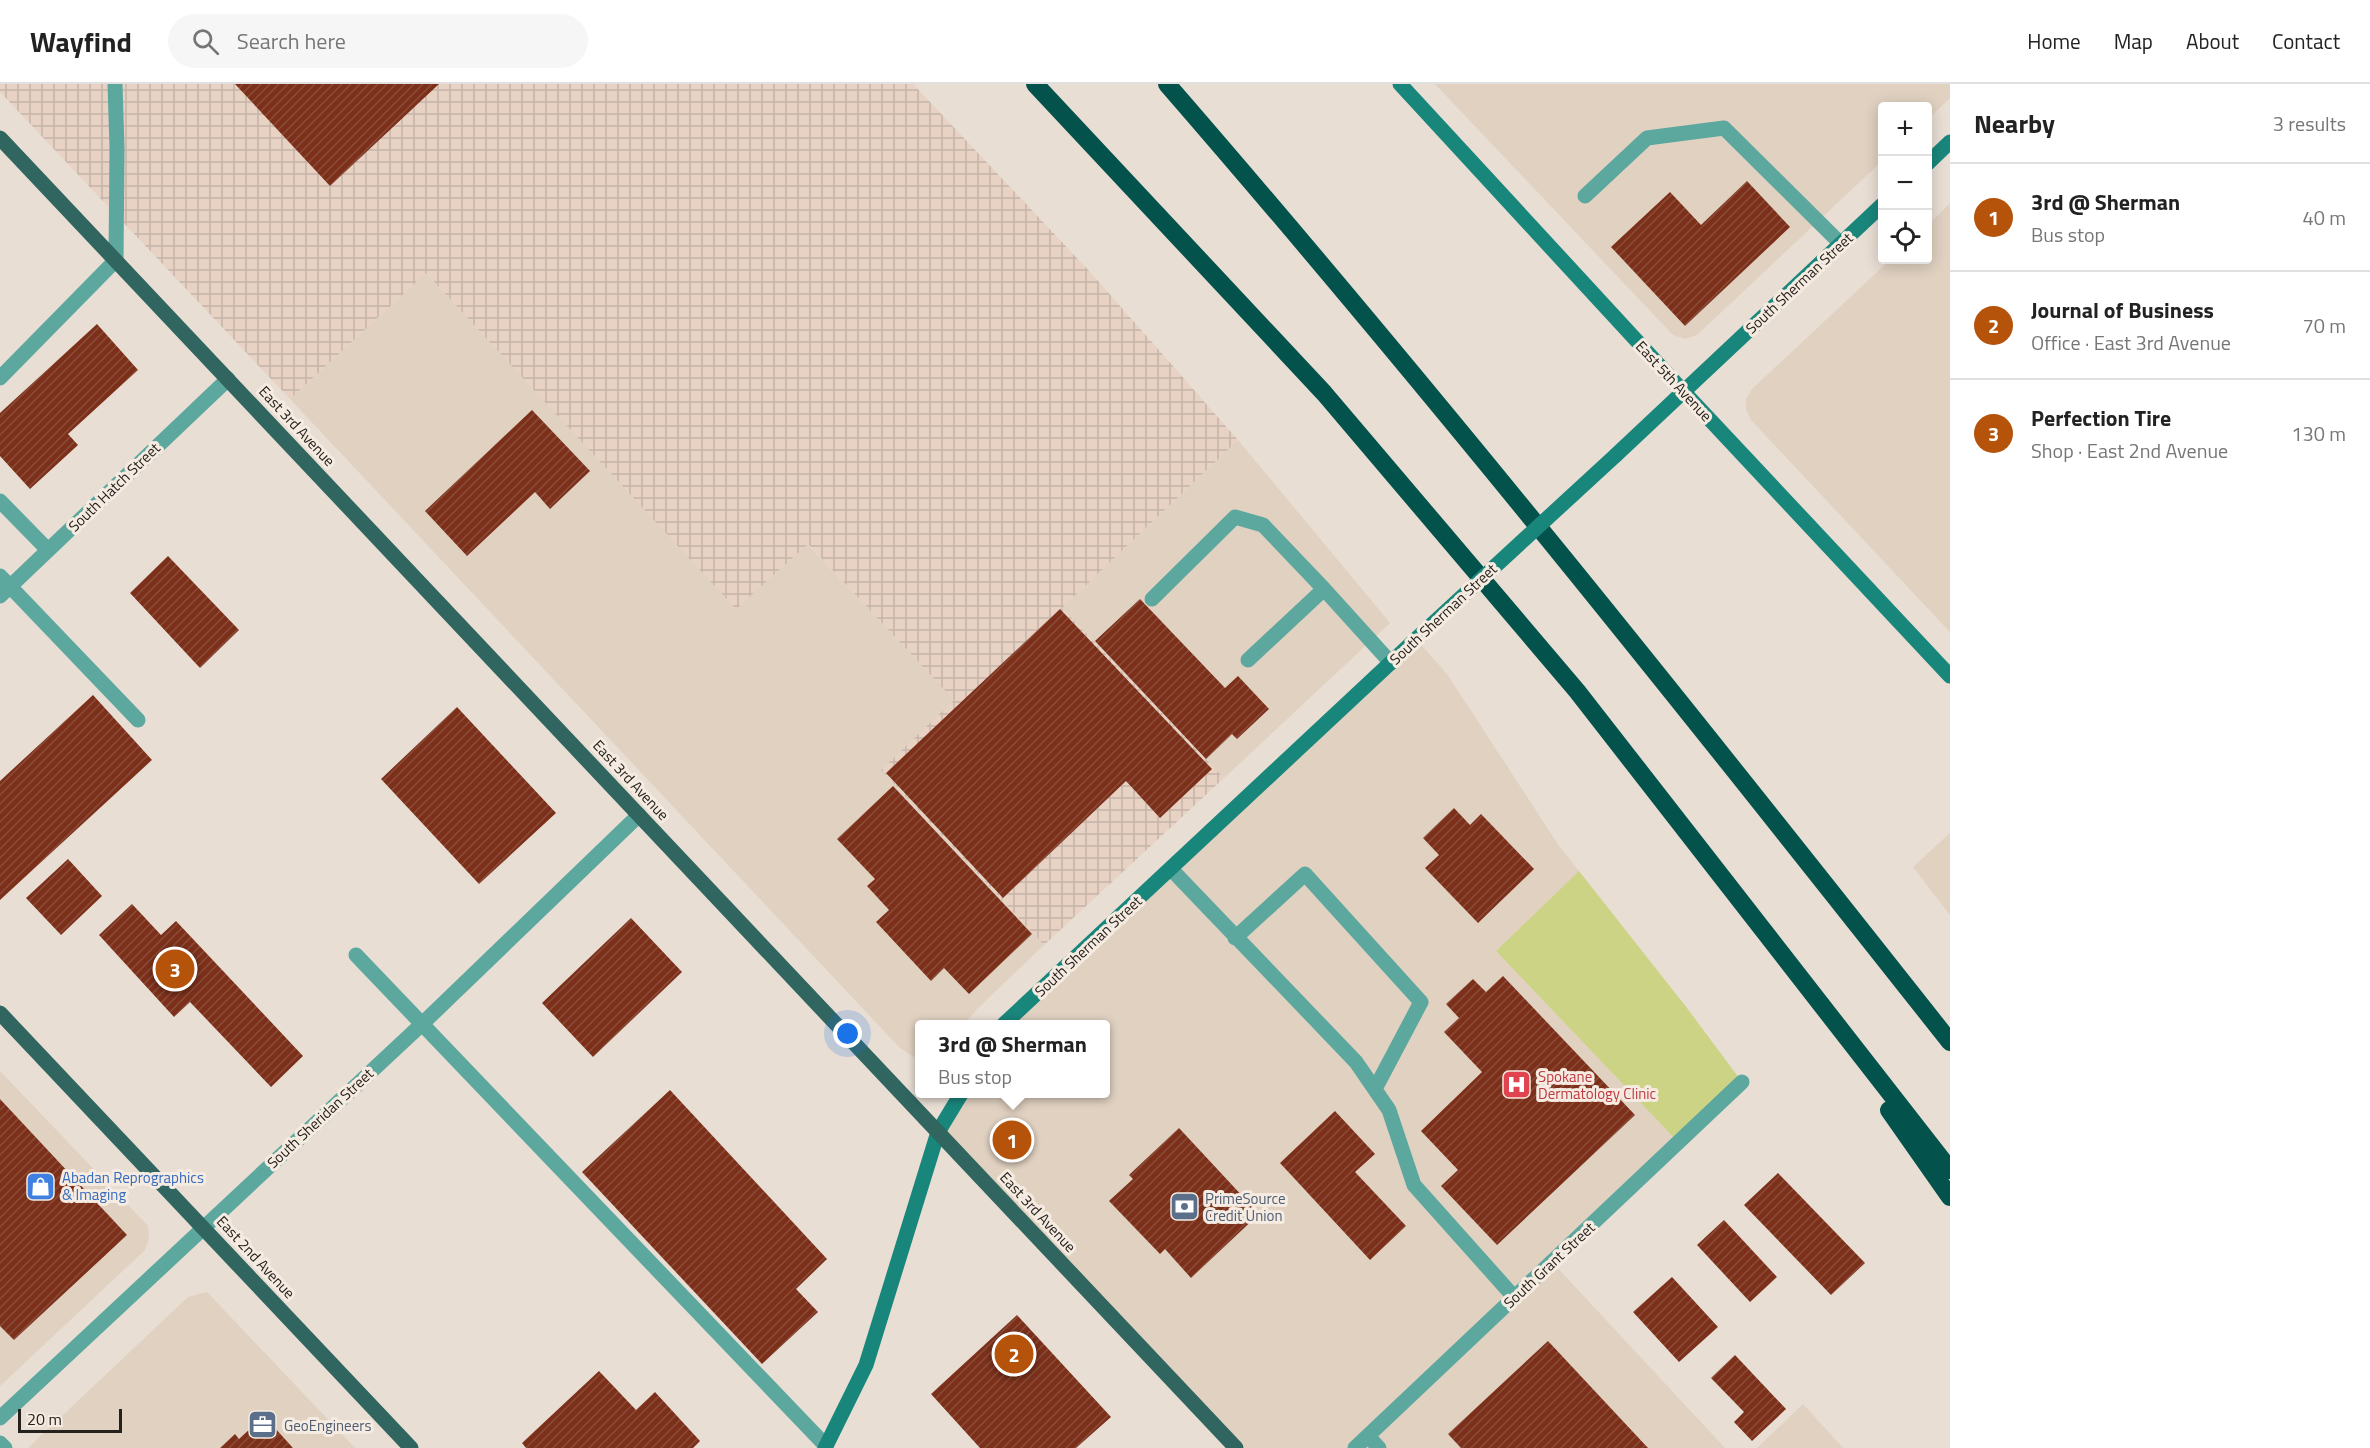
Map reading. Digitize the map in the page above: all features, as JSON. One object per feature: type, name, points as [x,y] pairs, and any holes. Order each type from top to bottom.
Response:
[{"type":"highway","points":[[1035,84],[1332,402],[1577,691],[1950,1170]]},
{"type":"highway","points":[[1167,84],[1458,430],[1950,1042]]},
{"type":"highway","points":[[1757,922],[1950,1197]]},
{"type":"main road","name":"East 3rd Avenue","points":[[2,138],[1236,1448]]},
{"type":"main road","name":"East 2nd Avenue","points":[[0,1013],[411,1448]]},
{"type":"street","points":[[0,378],[116,260],[115,84]]},
{"type":"street","name":"East 5th Avenue","points":[[1400,84],[1950,676]]},
{"type":"street","points":[[1586,196],[1647,138],[1725,128],[1841,243]]},
{"type":"street","points":[[1932,159],[1950,142]]},
{"type":"street","name":"South Sherman Street","points":[[1008,1020],[1616,455],[1878,208]]},
{"type":"street","name":"South Hatch Street","points":[[3,586],[48,550],[228,379]]},
{"type":"street","points":[[0,501],[48,550]]},
{"type":"street","points":[[1152,599],[1235,517],[1263,525],[1391,663]]},
{"type":"street","points":[[3,586],[138,720]]},
{"type":"street","points":[[1248,660],[1324,589]]},
{"type":"street","name":"South Sheridan Street","points":[[0,1418],[422,1024],[639,815]]},
{"type":"street","points":[[1171,869],[1356,1062],[1389,1110],[1414,1185],[1514,1297]]},
{"type":"street","points":[[1235,938],[1305,874],[1421,1002],[1375,1089]]},
{"type":"street","points":[[356,955],[826,1447],[866,1365],[938,1132],[959,1098]]},
{"type":"street","name":"South Grant Street","points":[[1355,1448],[1742,1082]]},
{"type":"street","points":[[1368,1436],[1379,1448]]},
{"type":"street","points":[[0,1443],[5,1448]]},
{"type":"shaded area","points":[[0,84],[913,84],[1091,273],[1238,440],[1062,608],[1224,778],[1044,945],[881,770],[954,700],[808,544],[736,609],[426,273],[290,399],[0,92]]},
{"type":"shaded area","points":[[1435,84],[1950,84],[1950,98],[1932,115],[1932,102],[1878,102],[1878,165],[1697,335],[1685,339],[1673,335]]},
{"type":"shaded area","points":[[1950,203],[1950,632],[1751,420],[1746,410],[1746,399],[1752,389],[1886,264],[1932,264],[1932,221]]},
{"type":"shaded area","points":[[426,273],[736,608],[807,544],[955,700],[882,770],[1044,945],[967,1020],[915,1020],[915,1057],[899,1047],[290,399]]},
{"type":"shaded area","points":[[1238,440],[1390,623],[1224,778],[1062,608]]},
{"type":"shaded area","points":[[1416,639],[1447,674],[1559,846],[1579,871],[1496,951],[1678,1142],[1552,1262],[1725,1448],[1236,1448],[938,1132],[959,1098],[1110,1098],[1110,1020],[1008,1020]]},
{"type":"shaded area","points":[[1950,833],[1950,915],[1913,867]]},
{"type":"shaded area","name":"Abadan Reprographics & Imaging","points":[[0,1071],[148,1226],[149,1238],[145,1250],[0,1386]]},
{"type":"shaded area","points":[[207,1292],[355,1448],[28,1448],[188,1297]]},
{"type":"shaded area","points":[[1803,1404],[1843,1448],[1757,1448]]},
{"type":"green space","points":[[1579,871],[1742,1082],[1678,1142],[1496,951]]},
{"type":"building","points":[[235,84],[439,84],[330,186]]},
{"type":"building","points":[[1747,181],[1790,227],[1685,326],[1611,247],[1670,192],[1701,225]]},
{"type":"building","points":[[97,324],[138,370],[68,434],[78,445],[30,489],[0,456],[0,413]]},
{"type":"building","points":[[532,410],[590,471],[550,509],[535,492],[467,556],[425,511]]},
{"type":"building","points":[[168,556],[239,630],[200,668],[130,593]]},
{"type":"building","points":[[1140,599],[1225,688],[1238,676],[1269,709],[1237,739],[1232,734],[1206,759],[1095,641]]},
{"type":"building","points":[[1060,609],[1212,769],[1160,818],[1126,781],[1003,898],[886,773]]},
{"type":"building","points":[[93,695],[152,760],[0,900],[0,781]]},
{"type":"building","points":[[457,707],[556,813],[479,884],[381,779]]},
{"type":"building","points":[[893,786],[1032,934],[969,994],[944,968],[931,981],[876,922],[889,910],[867,886],[875,879],[837,839]]},
{"type":"building","points":[[1454,808],[1470,825],[1481,814],[1534,869],[1478,923],[1425,868],[1439,855],[1423,838]]},
{"type":"building","points":[[68,859],[102,896],[61,935],[26,898]]},
{"type":"building","points":[[132,904],[161,935],[176,921],[303,1056],[271,1087],[190,1002],[174,1017],[99,935]]},
{"type":"building","points":[[631,918],[682,972],[593,1057],[542,1003]]},
{"type":"building","points":[[1503,976],[1635,1115],[1497,1245],[1441,1186],[1458,1170],[1421,1131],[1482,1072],[1444,1032],[1459,1018],[1446,1004],[1473,979],[1486,992]]},
{"type":"building","points":[[670,1090],[827,1259],[796,1289],[818,1312],[762,1364],[582,1172]]},
{"type":"building","name":"Abadan Reprographics & Imaging","points":[[0,1099],[127,1235],[14,1340],[0,1326]]},
{"type":"building","points":[[1335,1111],[1375,1154],[1355,1172],[1406,1226],[1370,1260],[1280,1163]]},
{"type":"building","name":"PrimeSource Credit Union","points":[[1179,1128],[1259,1214],[1191,1278],[1165,1249],[1160,1254],[1109,1201],[1133,1179],[1129,1175]]},
{"type":"building","points":[[1778,1173],[1865,1263],[1831,1295],[1744,1205]]},
{"type":"building","points":[[1724,1220],[1777,1277],[1750,1302],[1697,1245]]},
{"type":"building","points":[[1672,1277],[1718,1327],[1679,1362],[1633,1312]]},
{"type":"building","points":[[1017,1315],[1111,1417],[1076,1448],[980,1448],[931,1394]]},
{"type":"building","points":[[1548,1341],[1648,1448],[1461,1448],[1448,1434]]},
{"type":"building","points":[[1735,1355],[1786,1409],[1752,1441],[1734,1422],[1744,1412],[1711,1378]]},
{"type":"building","points":[[599,1371],[636,1410],[655,1392],[700,1441],[693,1448],[526,1448],[522,1443]]},
{"type":"building","name":"GeoEngineers","points":[[264,1416],[293,1448],[220,1448],[235,1434],[239,1439]]},
{"type":"place","name":"Perfection Tire","points":[[175,969]]},
{"type":"place","name":"Spokane Dermatology Clinic","points":[[1517,1085]]},
{"type":"place","name":"3rd @ Sherman","points":[[1012,1140]]},
{"type":"place","name":"Abadan Reprographics & Imaging","points":[[41,1186]]},
{"type":"place","name":"PrimeSource Credit Union","points":[[1184,1207]]},
{"type":"place","name":"Journal of Business","points":[[1014,1354]]},
{"type":"place","name":"GeoEngineers","points":[[263,1425]]}]
